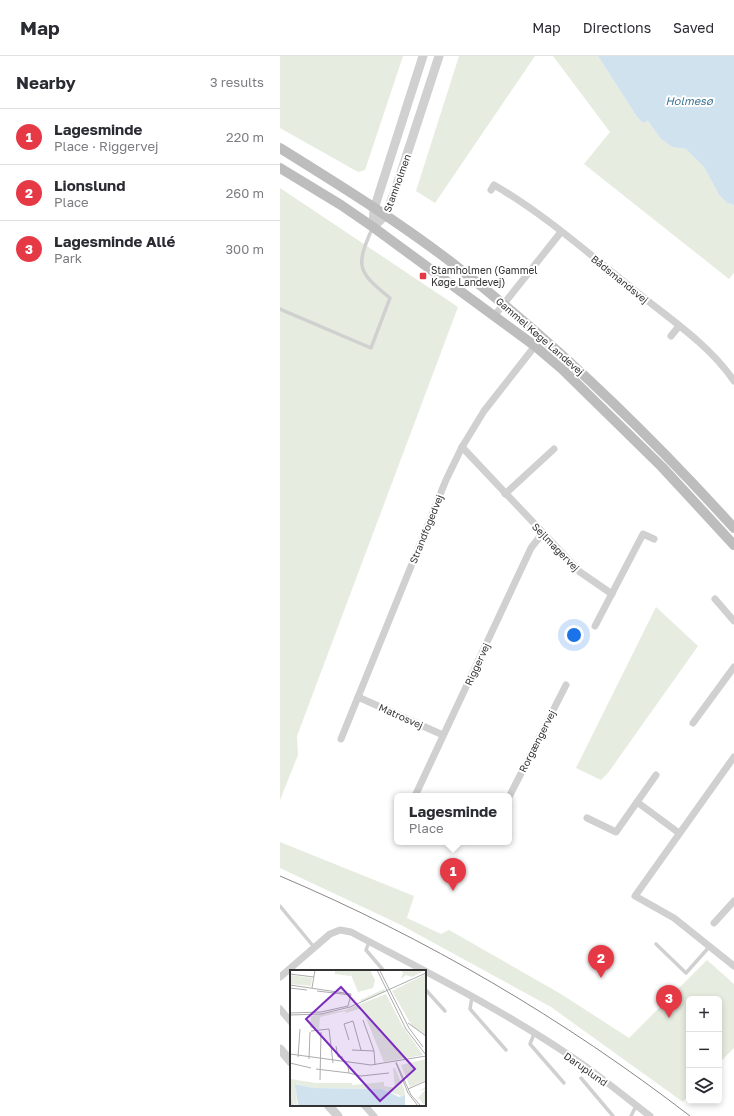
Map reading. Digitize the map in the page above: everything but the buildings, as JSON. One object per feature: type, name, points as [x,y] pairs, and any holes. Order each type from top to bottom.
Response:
[{"type":"main road","name":"Gammel Køge Landevej","points":[[280,148],[374,208],[449,261],[503,304],[542,337],[638,427],[734,528]]},
{"type":"main road","name":"Gammel Køge Landevej","points":[[280,168],[341,205],[373,227],[535,346],[562,369],[662,467],[734,545]]},
{"type":"street","name":"Stamholmen","points":[[373,227],[374,208],[423,56]]},
{"type":"street","name":"Stamholmen","points":[[373,227],[385,216],[398,182],[439,56]]},
{"type":"street","name":"Bådsmandsvej","points":[[491,190],[494,185],[519,200],[561,232],[712,353],[734,380]]},
{"type":"street","points":[[494,315],[561,232]]},
{"type":"street","points":[[671,336],[679,326]]},
{"type":"street","name":"Strandfogedvej","points":[[341,739],[462,447],[484,411],[542,337]]},
{"type":"street","name":"Sejlmagervej","points":[[462,447],[542,534],[580,572],[612,594]]},
{"type":"street","points":[[505,494],[554,449]]},
{"type":"street","name":"Riggervej","points":[[416,793],[531,548],[542,534]]},
{"type":"street","points":[[595,626],[643,534],[654,539]]},
{"type":"street","points":[[715,599],[734,621]]},
{"type":"street","points":[[693,723],[734,669]]},
{"type":"street","name":"Rorgængervej","points":[[511,793],[566,685]]},
{"type":"street","name":"Matrosvej","points":[[358,697],[443,735]]},
{"type":"street","points":[[734,757],[635,896],[674,918],[734,966]]},
{"type":"street","points":[[587,818],[616,832],[656,775]]},
{"type":"street","points":[[636,802],[679,833]]},
{"type":"street","points":[[714,923],[734,901]]},
{"type":"street","name":"Daruplund","points":[[280,977],[330,934],[340,930],[351,932],[418,969]]},
{"type":"street","name":"Daruplund","points":[[426,973],[472,996],[534,1034],[584,1066],[650,1116]]},
{"type":"street","points":[[280,1009],[290,1021]]},
{"type":"street","points":[[280,1049],[290,1061]]},
{"type":"street","points":[[329,1106],[338,1116]]},
{"type":"street","points":[[365,1106],[374,1116]]},
{"type":"lane","points":[[280,309],[371,348],[390,298],[370,282],[362,269],[361,260],[364,246],[373,227]]},
{"type":"lane","points":[[280,906],[314,947]]},
{"type":"lane","points":[[369,942],[366,950],[383,970]]},
{"type":"lane","points":[[656,944],[686,973],[710,946]]},
{"type":"lane","points":[[426,990],[445,1010]]},
{"type":"lane","points":[[472,996],[470,1009],[506,1050]]},
{"type":"lane","name":"Daruplund","points":[[534,1034],[530,1044],[564,1083]]},
{"type":"lane","name":"Daruplund","points":[[581,1078],[613,1116]]},
{"type":"lane","points":[[629,1116],[636,1106]]},
{"type":"shaded area","points":[[280,56],[403,56],[365,170],[358,172],[280,128]]},
{"type":"shaded area","points":[[459,56],[535,56],[435,203],[416,191]]},
{"type":"shaded area","points":[[553,56],[598,56],[637,117],[643,123],[648,121],[660,138],[672,147],[686,149],[704,167],[719,195],[727,203],[734,205],[734,273],[729,279],[584,164],[610,132]]},
{"type":"shaded area","points":[[280,188],[458,307],[297,736],[298,755],[280,800]]},
{"type":"shaded area","points":[[656,607],[698,646],[608,773],[601,780],[576,768]]},
{"type":"shaded area","points":[[280,842],[414,896],[407,918],[441,934],[449,930],[561,994],[629,1038],[707,960],[734,984],[734,1048],[722,1060],[722,996],[686,996],[686,1098],[683,1102],[551,1007],[401,925],[280,868]]},
{"type":"water","name":"Holmesø","points":[[598,56],[734,56],[734,205],[727,203],[719,195],[704,167],[686,149],[672,147],[660,138],[648,121],[643,123],[637,117]]},
{"type":"tram line","points":[[280,876],[388,926],[492,983],[593,1046],[690,1116]]},
{"type":"place","name":"Stamholmen (Gammel Køge Landevej)","points":[[423,276]]},
{"type":"place","name":"Lagesminde","points":[[453,891]]},
{"type":"place","name":"Lionslund","points":[[601,978]]},
{"type":"place","name":"Lagesminde Allé","points":[[669,1018]]}]
